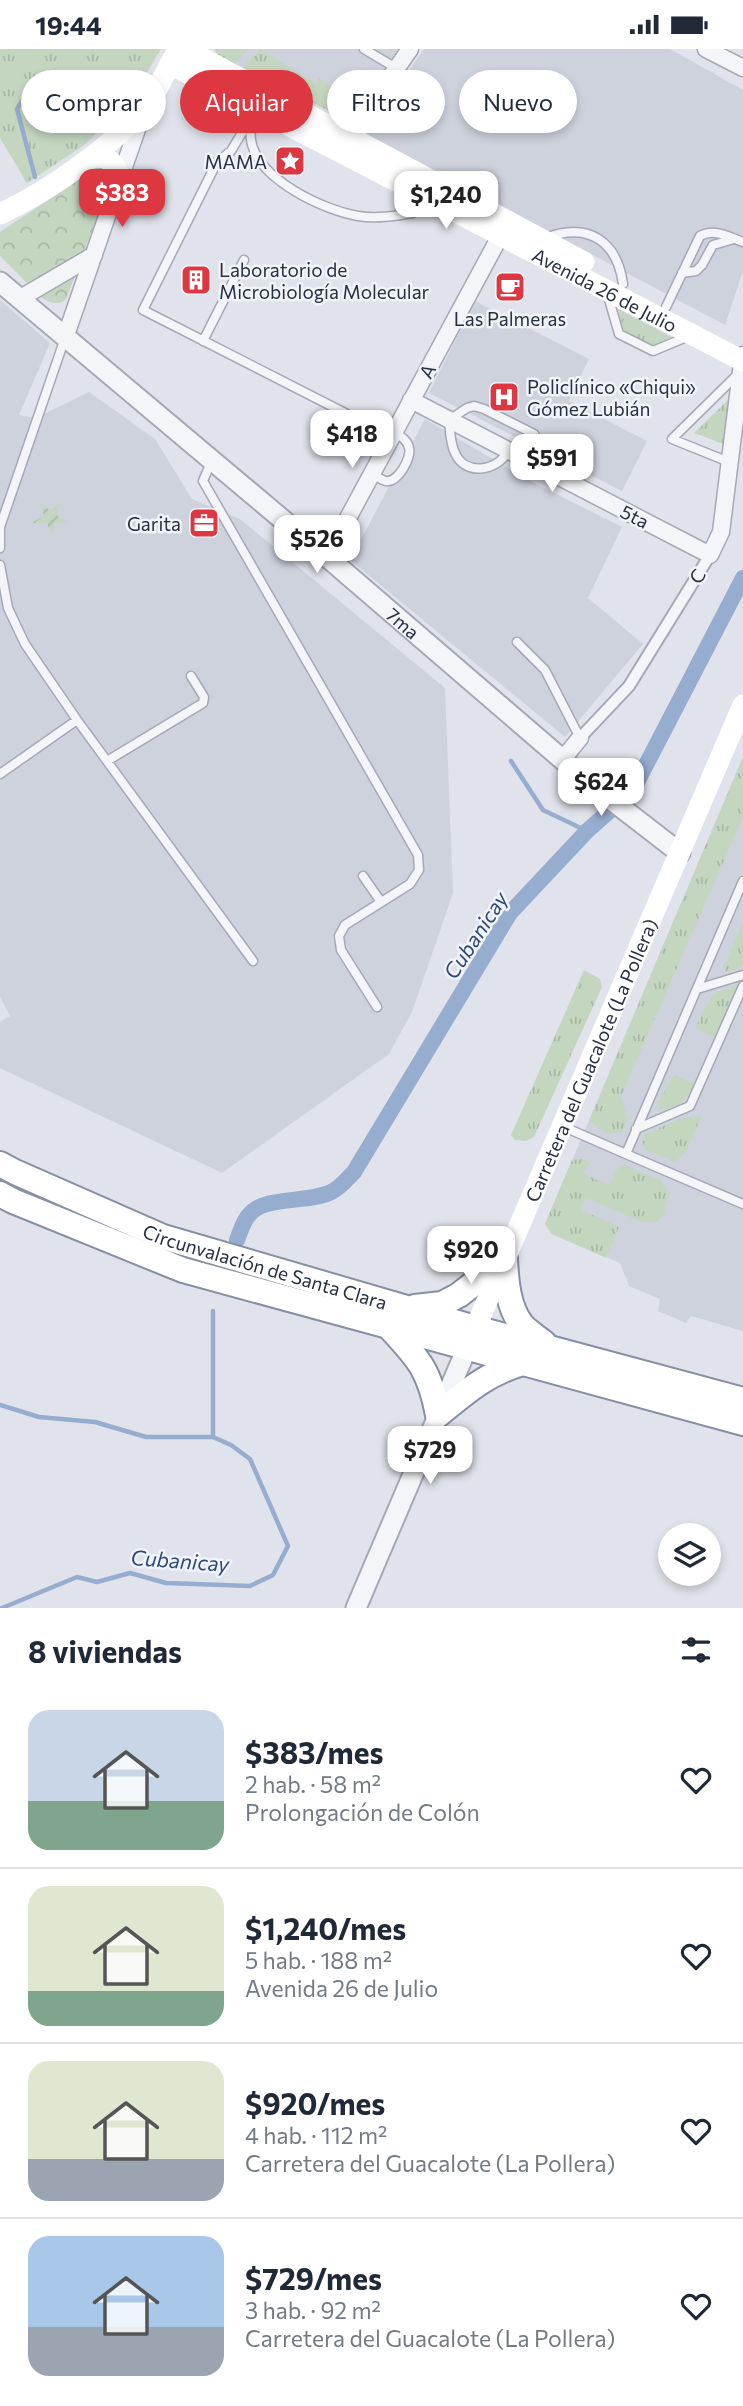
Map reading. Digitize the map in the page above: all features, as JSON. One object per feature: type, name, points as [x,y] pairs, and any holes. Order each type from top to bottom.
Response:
[{"type":"highway","name":"Circunvalación de Santa Clara","points":[[0,1164],[163,1237],[406,1309],[523,1363],[743,1423]]},
{"type":"highway","name":"Circunvalación de Santa Clara","points":[[0,1194],[183,1270],[390,1328],[549,1347],[743,1400]]},
{"type":"highway","points":[[406,1309],[442,1304],[459,1296],[505,1259]]},
{"type":"highway","points":[[505,1259],[507,1284],[515,1312],[522,1325],[549,1347]]},
{"type":"highway","points":[[390,1328],[413,1352],[429,1377],[438,1415],[486,1377],[523,1363]]},
{"type":"main road","name":"Avenida 26 de Julio","points":[[178,54],[203,56],[218,70]]},
{"type":"main road","name":"Avenida 26 de Julio","points":[[178,54],[202,70]]},
{"type":"main road","points":[[166,74],[178,54]]},
{"type":"main road","name":"Avenida 26 de Julio","points":[[313,131],[344,144],[615,286],[666,306],[742,359]]},
{"type":"main road","points":[[0,214],[47,188],[91,157],[117,133]]},
{"type":"main road","name":"Avenida 26 de Julio","points":[[344,144],[417,204],[541,239],[692,335],[742,359]]},
{"type":"main road","points":[[91,157],[98,156],[111,161],[116,166],[120,180]]},
{"type":"main road","name":"Carretera del Guacalote (La Pollera)","points":[[471,1338],[743,705]]},
{"type":"street","points":[[344,144],[410,49]]},
{"type":"street","points":[[706,49],[743,68]]},
{"type":"street","points":[[65,338],[136,133]]},
{"type":"street","name":"A","points":[[327,557],[504,228]]},
{"type":"street","points":[[19,299],[94,255]]},
{"type":"street","name":"7ma","points":[[0,282],[327,557],[562,760],[680,853]]},
{"type":"street","name":"C","points":[[562,760],[629,686],[710,555],[721,532],[742,359]]},
{"type":"street","name":"5ta","points":[[411,400],[710,555]]},
{"type":"street","name":"Carretera del Guacalote (La Pollera)","points":[[356,1608],[471,1338]]},
{"type":"lane","points":[[364,49],[397,68]]},
{"type":"lane","points":[[242,133],[231,151],[217,162],[143,310],[347,414]]},
{"type":"lane","points":[[253,133],[251,143],[264,167],[282,184],[327,207],[358,216],[386,218],[417,204]]},
{"type":"lane","points":[[666,306],[700,236],[707,232],[718,233],[739,240]]},
{"type":"lane","points":[[682,273],[696,271],[713,245],[718,242],[739,240]]},
{"type":"lane","points":[[203,341],[244,261]]},
{"type":"lane","points":[[615,286],[620,334],[653,351],[692,335]]},
{"type":"lane","points":[[0,548],[1,527],[65,338]]},
{"type":"lane","points":[[729,462],[672,439],[742,359]]},
{"type":"lane","points":[[508,451],[498,464],[489,468],[468,467],[454,451],[449,420],[474,406],[534,434],[540,446],[535,464]]},
{"type":"lane","points":[[371,473],[385,481],[392,481],[398,476],[410,452],[409,445],[394,431]]},
{"type":"lane","points":[[212,460],[203,481],[418,855],[419,870],[410,884],[345,925],[340,936],[341,950],[376,1006]]},
{"type":"lane","points":[[0,565],[8,608],[25,644],[77,720],[253,961]]},
{"type":"lane","points":[[517,642],[545,670],[580,738]]},
{"type":"lane","points":[[107,761],[202,703],[204,697],[191,676]]},
{"type":"lane","points":[[0,774],[77,720]]},
{"type":"lane","points":[[363,876],[381,902]]},
{"type":"lane","points":[[626,1154],[743,881]]},
{"type":"lane","points":[[696,989],[743,975]]},
{"type":"lane","points":[[636,1129],[690,1106],[743,986]]},
{"type":"lane","points":[[562,1126],[743,1204]]},
{"type":"shaded area","points":[[214,49],[399,49],[384,70],[327,70],[327,110],[313,103],[313,70],[246,70]]},
{"type":"shaded area","points":[[424,49],[670,49],[743,90],[743,271],[725,325],[364,134],[445,133],[445,70],[409,70]]},
{"type":"shaded area","points":[[0,300],[50,343],[19,415],[36,418],[89,392],[155,439],[192,499],[240,519],[445,688],[453,893],[412,1012],[389,1054],[222,1173],[0,1068],[0,1022],[10,1016],[0,997]]},
{"type":"shaded area","name":"Policlínico «Chiqui» Gómez Lubián","points":[[475,301],[589,359],[569,401],[647,441],[622,491],[429,393]]},
{"type":"shaded area","points":[[425,419],[528,480],[622,527],[588,598],[643,644],[565,737],[350,560]]},
{"type":"shaded area","points":[[743,757],[743,1331],[691,1316],[686,1323],[658,1311],[660,1299],[629,1286],[620,1263],[552,1234],[545,1224]]},
{"type":"green space","points":[[0,49],[161,49],[148,70],[21,70],[21,133],[97,133],[83,146],[27,183],[0,138]]},
{"type":"green space","points":[[214,49],[249,49],[234,64],[218,55]]},
{"type":"green space","points":[[261,49],[294,70],[246,70],[242,68]]},
{"type":"green space","points":[[319,78],[327,83],[327,110],[313,103],[313,82],[316,84]]},
{"type":"green space","points":[[100,166],[113,176],[66,299],[57,303],[48,301],[0,256],[0,232]]},
{"type":"green space","points":[[618,309],[672,337],[652,346],[624,332]]},
{"type":"green space","points":[[730,398],[724,444],[694,433]]},
{"type":"green space","points":[[39,502],[50,510],[61,502],[57,515],[68,522],[55,523],[52,536],[47,523],[32,523],[44,515]]},
{"type":"green space","points":[[743,757],[743,817],[621,1096],[628,1120],[623,1132],[608,1134],[589,1121]]},
{"type":"green space","points":[[743,921],[743,965],[730,972],[725,971],[724,967]]},
{"type":"green space","points":[[584,970],[600,979],[602,987],[534,1137],[526,1141],[515,1140],[511,1135]]},
{"type":"green space","points":[[739,984],[716,1038],[695,1028],[713,994]]},
{"type":"green space","points":[[674,1075],[694,1084],[681,1102],[660,1110],[658,1103]]},
{"type":"green space","points":[[702,1115],[686,1152],[675,1162],[645,1150],[642,1140],[644,1135],[679,1119]]},
{"type":"green space","points":[[585,1159],[589,1163],[584,1174],[609,1185],[617,1169],[624,1165],[661,1180],[670,1194],[663,1216],[656,1222],[642,1222],[586,1198],[581,1210],[619,1227],[606,1258],[552,1234],[545,1224],[572,1160]]},
{"type":"waterway","points":[[21,103],[17,109],[21,124]]},
{"type":"waterway","points":[[23,133],[35,177]]},
{"type":"waterway","name":"Cubanicay","points":[[237,1240],[245,1220],[256,1209],[276,1202],[324,1195],[339,1187],[354,1172],[510,913],[587,831],[633,790],[743,578]]},
{"type":"waterway","points":[[511,761],[543,810],[587,831]]},
{"type":"waterway","name":"Cubanicay","points":[[2,1608],[77,1577],[97,1582],[130,1573],[166,1583],[250,1586],[273,1575],[288,1546],[250,1459],[231,1445],[213,1437],[213,1311]]},
{"type":"waterway","points":[[0,1405],[39,1417],[95,1422],[146,1437],[213,1437]]},
{"type":"place","name":"MAMA","points":[[290,161]]},
{"type":"place","name":"Laboratorio de Microbiología Molecular","points":[[196,280]]},
{"type":"place","name":"Las Palmeras","points":[[510,287]]},
{"type":"place","name":"Policlínico «Chiqui» Gómez Lubián","points":[[504,397]]},
{"type":"place","name":"Garita","points":[[204,523]]}]
